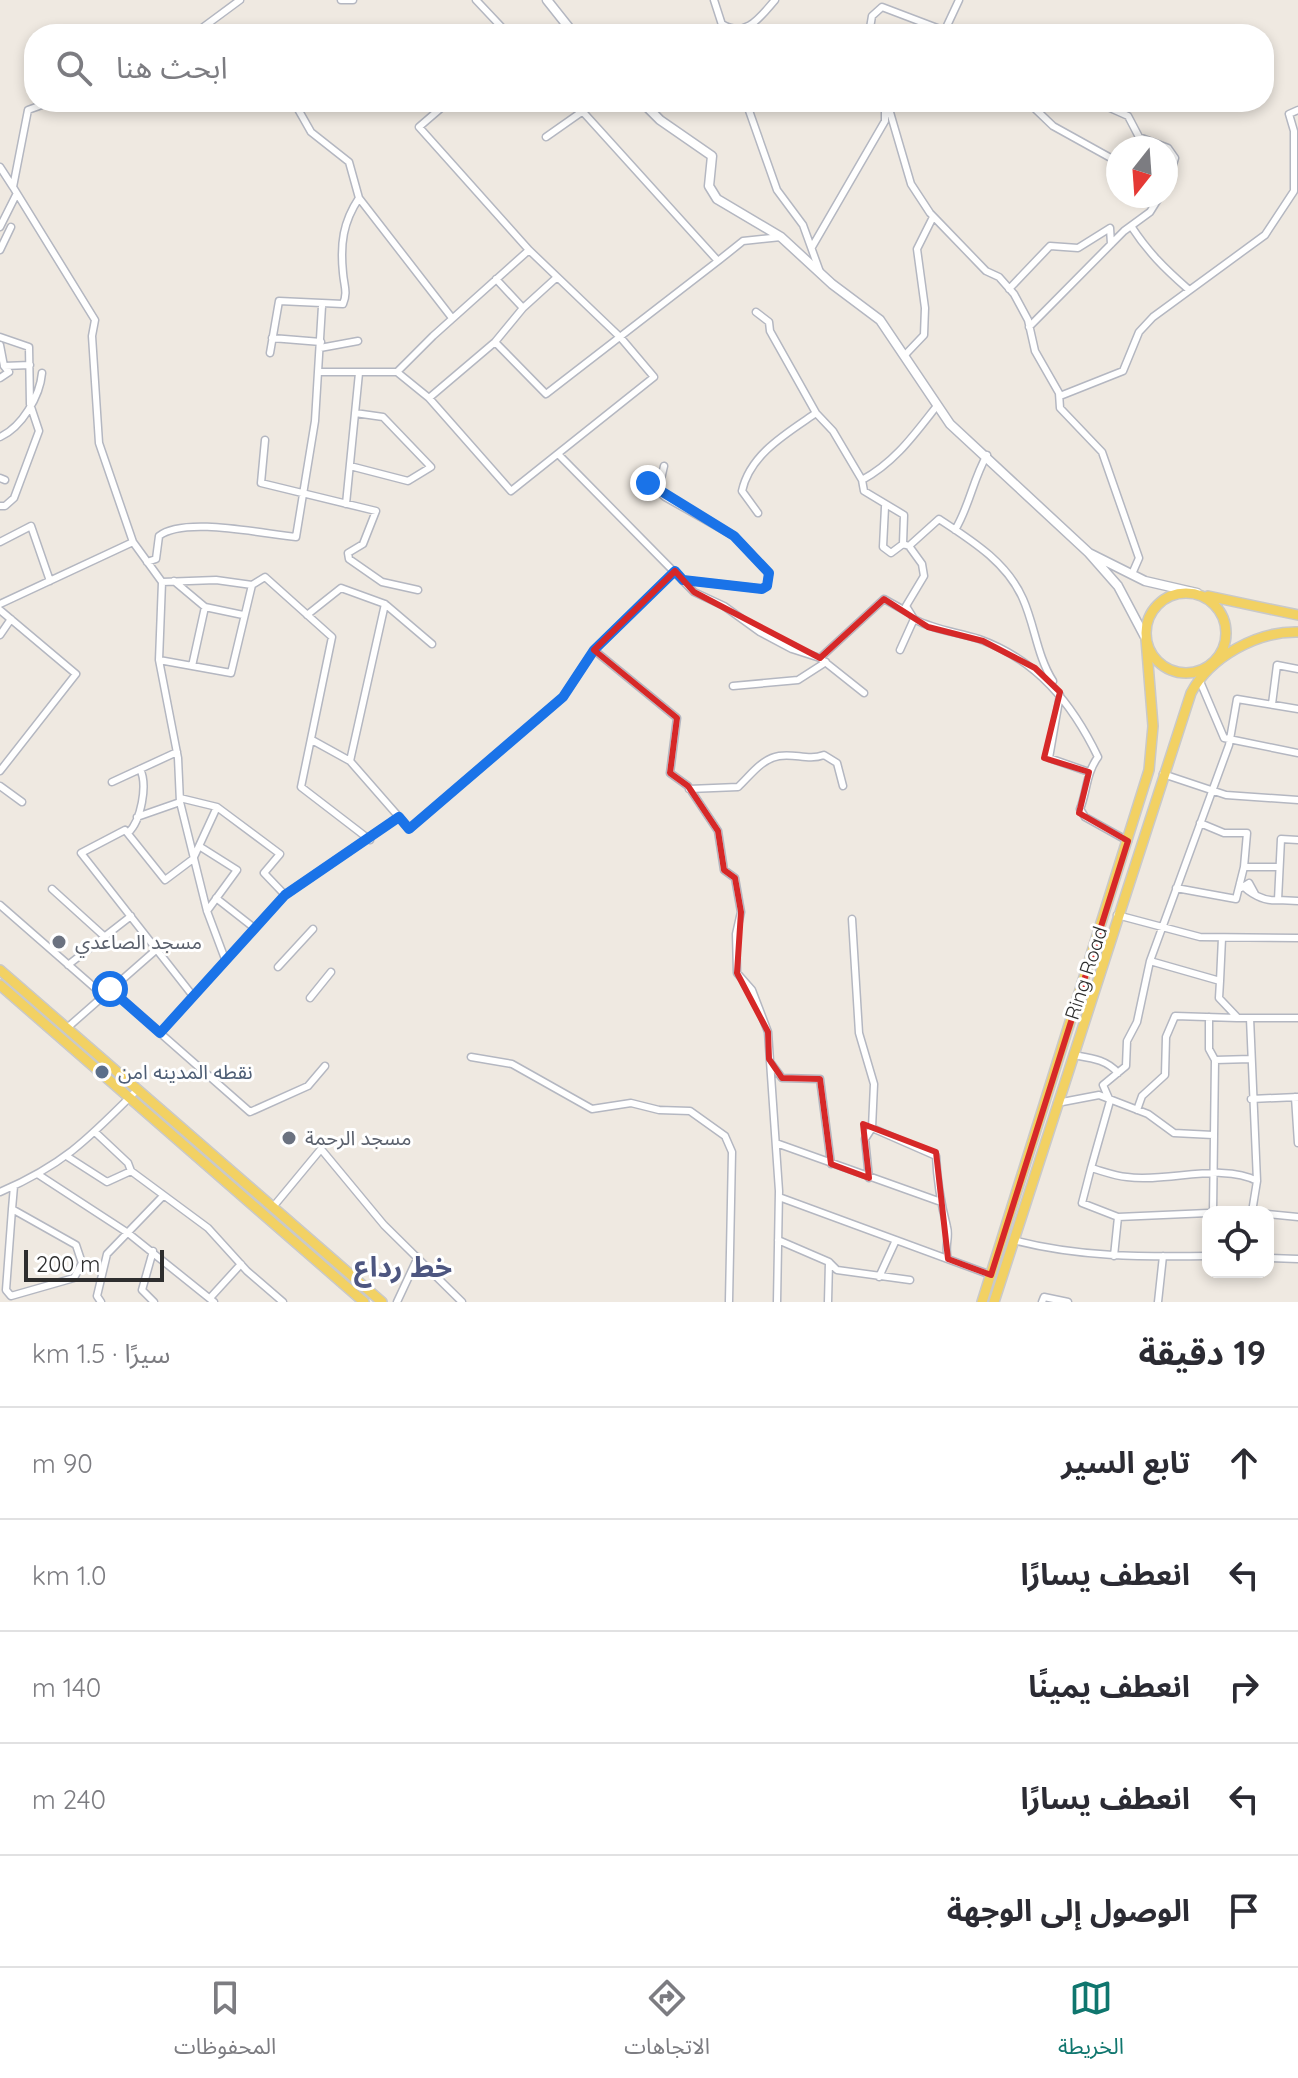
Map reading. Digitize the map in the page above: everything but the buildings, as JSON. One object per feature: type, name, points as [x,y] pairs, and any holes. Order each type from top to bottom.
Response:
[{"type":"main road","points":[[1197,593],[1219,608],[1227,633],[1225,646],[1209,667]]},
{"type":"main road","points":[[1298,615],[1197,593],[1170,595],[1159,602],[1146,625],[1146,639],[1158,662],[1170,670],[1196,672],[1265,636],[1298,632]]},
{"type":"main road","name":"Ring Road","points":[[982,1302],[1128,841],[1153,746],[1146,639]]},
{"type":"main road","name":"Ring Road","points":[[994,1302],[1187,702],[1199,678],[1209,667]]},
{"type":"main road","points":[[0,970],[382,1302]]},
{"type":"main road","points":[[0,985],[364,1302]]},
{"type":"main road","points":[[85,1059],[93,1051]]},
{"type":"main road","points":[[251,1204],[260,1196]]},
{"type":"main road","points":[[300,1246],[310,1239]]},
{"type":"street","points":[[207,24],[240,0]]},
{"type":"street","points":[[343,0],[353,0]]},
{"type":"street","points":[[476,0],[499,24]]},
{"type":"street","points":[[547,0],[566,24]]},
{"type":"street","points":[[714,0],[722,24]]},
{"type":"street","points":[[750,24],[775,0]]},
{"type":"street","points":[[948,24],[959,0]]},
{"type":"street","points":[[871,24],[872,16],[883,3],[931,24]]},
{"type":"street","points":[[1060,396],[1123,371],[1139,332],[1188,289],[1265,235],[1294,191],[1294,131],[1289,114],[1298,110]]},
{"type":"street","points":[[13,187],[28,112]]},
{"type":"street","points":[[300,112],[311,132],[349,162],[359,198],[452,318]]},
{"type":"street","points":[[318,372],[397,372],[429,398],[511,491],[654,377],[621,338],[529,250],[419,127],[436,112]]},
{"type":"street","points":[[546,137],[582,112]]},
{"type":"street","points":[[584,112],[718,261]]},
{"type":"street","points":[[652,112],[712,156],[709,186],[717,199],[781,237],[880,320],[936,407],[1089,553],[1118,586],[1146,639]]},
{"type":"street","points":[[750,112],[777,190],[803,225],[820,272]]},
{"type":"street","points":[[812,247],[885,121],[885,112]]},
{"type":"street","points":[[889,112],[903,166],[933,217],[986,271],[999,277],[1009,289],[1029,327],[1035,351],[1060,396],[1060,408],[1102,452],[1139,558],[1132,574]]},
{"type":"street","points":[[1038,112],[1053,126],[1106,155]]},
{"type":"street","points":[[1119,112],[1128,116],[1138,136]]},
{"type":"street","points":[[0,167],[95,320],[92,336],[99,443],[133,542],[162,582],[159,660],[177,752],[180,800],[207,911],[225,959]]},
{"type":"street","points":[[0,227],[16,195]]},
{"type":"street","points":[[270,353],[279,301],[322,306],[343,304],[347,294],[342,233],[359,198]]},
{"type":"street","points":[[1029,327],[1111,244],[1152,208]]},
{"type":"street","points":[[904,356],[924,335],[925,308],[917,249],[933,217]]},
{"type":"street","points":[[1131,226],[1151,249],[1156,263],[1188,289]]},
{"type":"street","points":[[0,250],[11,227]]},
{"type":"street","points":[[1009,289],[1050,246],[1078,248],[1110,228],[1111,244]]},
{"type":"street","points":[[495,342],[546,394],[743,241],[781,237]]},
{"type":"street","points":[[397,372],[529,250]]},
{"type":"street","points":[[429,398],[495,342],[523,308],[556,278]]},
{"type":"street","points":[[496,279],[523,308]]},
{"type":"street","points":[[147,562],[156,559],[159,536],[168,529],[191,527],[296,537],[318,372],[322,306]]},
{"type":"street","points":[[756,312],[769,322],[770,331],[816,413],[833,431],[862,480],[864,491],[885,507],[904,515],[906,545],[922,564],[924,576],[908,598],[906,606],[912,617],[900,650]]},
{"type":"street","points":[[0,337],[29,347],[30,404],[39,431],[14,498],[5,506],[0,506]]},
{"type":"street","points":[[272,338],[321,345],[358,341]]},
{"type":"street","points":[[0,345],[4,366],[9,372],[0,378]]},
{"type":"street","points":[[4,366],[30,365]]},
{"type":"street","points":[[0,437],[11,432],[40,392],[42,373]]},
{"type":"street","points":[[346,504],[359,373]]},
{"type":"street","points":[[862,480],[880,470],[906,446],[936,407]]},
{"type":"street","points":[[350,466],[408,481],[431,467],[383,417],[355,413]]},
{"type":"street","points":[[758,513],[742,491],[749,468],[783,436],[816,413]]},
{"type":"street","points":[[265,440],[261,483],[376,511],[363,544],[348,553],[349,559],[382,582],[418,590]]},
{"type":"street","points":[[558,454],[694,592],[724,606],[760,632],[823,660],[864,693]]},
{"type":"street","points":[[955,530],[967,510],[974,478],[987,455]]},
{"type":"street","points":[[658,492],[664,466]]},
{"type":"street","points":[[648,483],[658,492],[734,536],[769,573],[767,586],[762,589],[683,580]]},
{"type":"street","points":[[885,507],[883,547],[891,553],[939,519],[1001,566],[1023,598],[1045,668],[1098,757],[1089,772],[1088,789],[1080,809],[1085,817],[1128,841]]},
{"type":"street","points":[[0,542],[31,526],[50,581]]},
{"type":"street","points":[[1,606],[133,542]]},
{"type":"street","points":[[1089,553],[1145,581],[1197,593]]},
{"type":"street","points":[[312,740],[350,761],[409,829],[563,697],[594,650],[675,571]]},
{"type":"street","points":[[162,582],[216,580],[252,585],[265,577],[332,637],[301,787],[370,840]]},
{"type":"street","points":[[174,581],[205,607],[243,615]]},
{"type":"street","points":[[159,660],[231,673],[252,585]]},
{"type":"street","points":[[307,615],[341,588],[385,604],[432,644]]},
{"type":"street","points":[[0,593],[1,606],[11,619],[76,674],[0,771]]},
{"type":"street","points":[[733,686],[798,680],[823,660],[884,599],[928,627],[983,641],[1035,668],[1060,692]]},
{"type":"street","points":[[350,761],[385,604]]},
{"type":"street","points":[[192,666],[205,607]]},
{"type":"street","points":[[0,635],[11,619]]},
{"type":"street","points":[[594,650],[677,718],[670,773],[689,789],[718,831],[724,870],[735,878],[741,912],[736,934],[737,973],[752,990],[768,1032],[779,1197],[776,1301]]},
{"type":"street","points":[[1272,704],[1277,665],[1298,669]]},
{"type":"street","points":[[1199,678],[1224,738],[1230,742],[1298,753]]},
{"type":"street","points":[[1060,692],[1049,758],[1089,772]]},
{"type":"street","points":[[1202,1213],[1118,1217],[1082,1203],[1110,1101],[1103,1085],[1126,1066],[1127,1041],[1137,1022],[1150,961],[1230,742],[1237,699],[1298,709]]},
{"type":"street","points":[[112,782],[177,752]]},
{"type":"street","points":[[689,789],[738,787],[759,766],[778,756],[811,759],[824,755],[837,763],[843,786]]},
{"type":"street","points":[[128,833],[135,827],[145,779],[140,769]]},
{"type":"street","points":[[1163,774],[1212,791],[1241,797],[1298,800]]},
{"type":"street","points":[[0,786],[22,802]]},
{"type":"street","points":[[137,817],[180,800],[217,807],[280,854],[264,873],[285,895]]},
{"type":"street","points":[[193,996],[81,853],[125,830],[165,880],[193,859],[217,807]]},
{"type":"street","points":[[160,1033],[285,895],[370,840],[399,817]]},
{"type":"street","points":[[1176,888],[1236,899],[1244,867],[1247,833],[1224,833],[1200,823]]},
{"type":"street","points":[[1273,832],[1281,839],[1298,840]]},
{"type":"street","points":[[1278,900],[1281,839]]},
{"type":"street","points":[[199,846],[237,870],[207,911]]},
{"type":"street","points":[[1244,867],[1279,867]]},
{"type":"street","points":[[1241,884],[1271,901],[1298,901]]},
{"type":"street","points":[[52,889],[105,937]]},
{"type":"street","points":[[216,898],[253,927]]},
{"type":"street","points":[[0,905],[103,995]]},
{"type":"street","points":[[1117,915],[1200,937],[1298,938]]},
{"type":"street","points":[[68,965],[131,916]]},
{"type":"street","points":[[852,919],[859,1033],[874,1084],[872,1128],[865,1139],[869,1178]]},
{"type":"street","points":[[278,967],[313,929]]},
{"type":"street","points":[[1217,1017],[1222,938]]},
{"type":"street","points":[[67,1028],[157,949]]},
{"type":"street","points":[[1150,961],[1220,981]]},
{"type":"street","points":[[310,998],[331,972]]},
{"type":"street","points":[[110,989],[250,1112],[308,1086],[325,1066]]},
{"type":"street","points":[[1219,998],[1238,1018]]},
{"type":"street","points":[[1137,1110],[1142,1096],[1165,1075],[1166,1037],[1175,1016],[1298,1018]]},
{"type":"street","points":[[1209,1017],[1209,1049],[1215,1060],[1211,1206]]},
{"type":"street","points":[[1250,1018],[1251,1099],[1257,1181],[1253,1206]]},
{"type":"street","points":[[1073,1055],[1097,1059],[1111,1065],[1118,1073]]},
{"type":"street","points":[[471,1057],[512,1064],[592,1109],[631,1103],[646,1109],[690,1111],[725,1136],[732,1152],[730,1302]]},
{"type":"street","points":[[769,1059],[782,1078],[820,1079],[831,1164]]},
{"type":"street","points":[[1215,1060],[1251,1059]]},
{"type":"street","points":[[0,1192],[39,1175],[68,1157],[138,1089]]},
{"type":"street","points":[[1057,1103],[1084,1095],[1099,1095],[1137,1110],[1174,1133],[1213,1135]]},
{"type":"street","points":[[1251,1099],[1296,1097],[1298,1143]]},
{"type":"street","points":[[872,1128],[932,1151],[936,1156],[941,1202],[948,1230],[944,1248],[948,1259]]},
{"type":"street","points":[[95,1132],[128,1163],[131,1171],[208,1228],[241,1264],[283,1302]]},
{"type":"street","points":[[776,1143],[941,1202]]},
{"type":"street","points":[[273,1207],[321,1149],[384,1225],[462,1302]]},
{"type":"street","points":[[68,1157],[107,1182],[131,1171]]},
{"type":"street","points":[[1091,1168],[1127,1177],[1246,1175],[1257,1181]]},
{"type":"street","points":[[39,1175],[153,1251],[212,1300],[241,1264]]},
{"type":"street","points":[[12,1209],[76,1245],[82,1263],[74,1278],[23,1294],[11,1296],[6,1290],[12,1209],[14,1186]]},
{"type":"street","points":[[101,1302],[97,1296],[107,1254],[163,1196]]},
{"type":"street","points":[[779,1197],[991,1275]]},
{"type":"street","points":[[1274,1215],[1298,1217]]},
{"type":"street","points":[[1114,1256],[1118,1217]]},
{"type":"street","points":[[1003,1237],[1057,1251],[1114,1256],[1202,1256]]},
{"type":"street","points":[[778,1240],[829,1262],[837,1270],[910,1280]]},
{"type":"street","points":[[879,1277],[896,1240]]},
{"type":"street","points":[[153,1251],[142,1290],[154,1302]]},
{"type":"street","points":[[1158,1302],[1163,1256]]},
{"type":"street","points":[[397,1302],[418,1257]]},
{"type":"street","points":[[1274,1258],[1298,1259]]},
{"type":"street","points":[[829,1262],[829,1302]]},
{"type":"street","points":[[1042,1302],[1044,1297],[1068,1302]]},
{"type":"highlighted area","points":[[675,571],[694,592],[820,658],[884,599],[928,627],[983,641],[1035,668],[1060,692],[1044,758],[1089,772],[1079,813],[1128,841],[991,1275],[948,1259],[936,1152],[863,1124],[869,1178],[831,1164],[820,1079],[782,1078],[769,1059],[768,1032],[737,973],[741,912],[735,878],[724,870],[718,831],[688,786],[670,773],[677,718],[594,650]]},
{"type":"place","name":"مسجد الصاعدي","points":[[59,942]]},
{"type":"place","name":"نقطه المدينه امن","points":[[102,1072]]},
{"type":"place","name":"مسجد الرحمة","points":[[289,1138]]},
{"type":"district","name":"خط رداع","points":[[403,1267]]},
{"type":"route","points":[[110,989],[160,1033],[285,895],[370,840],[399,817],[409,829],[563,697],[594,650],[675,571],[683,580],[762,589],[767,586],[769,573],[734,536],[665,497],[648,483]]}]
